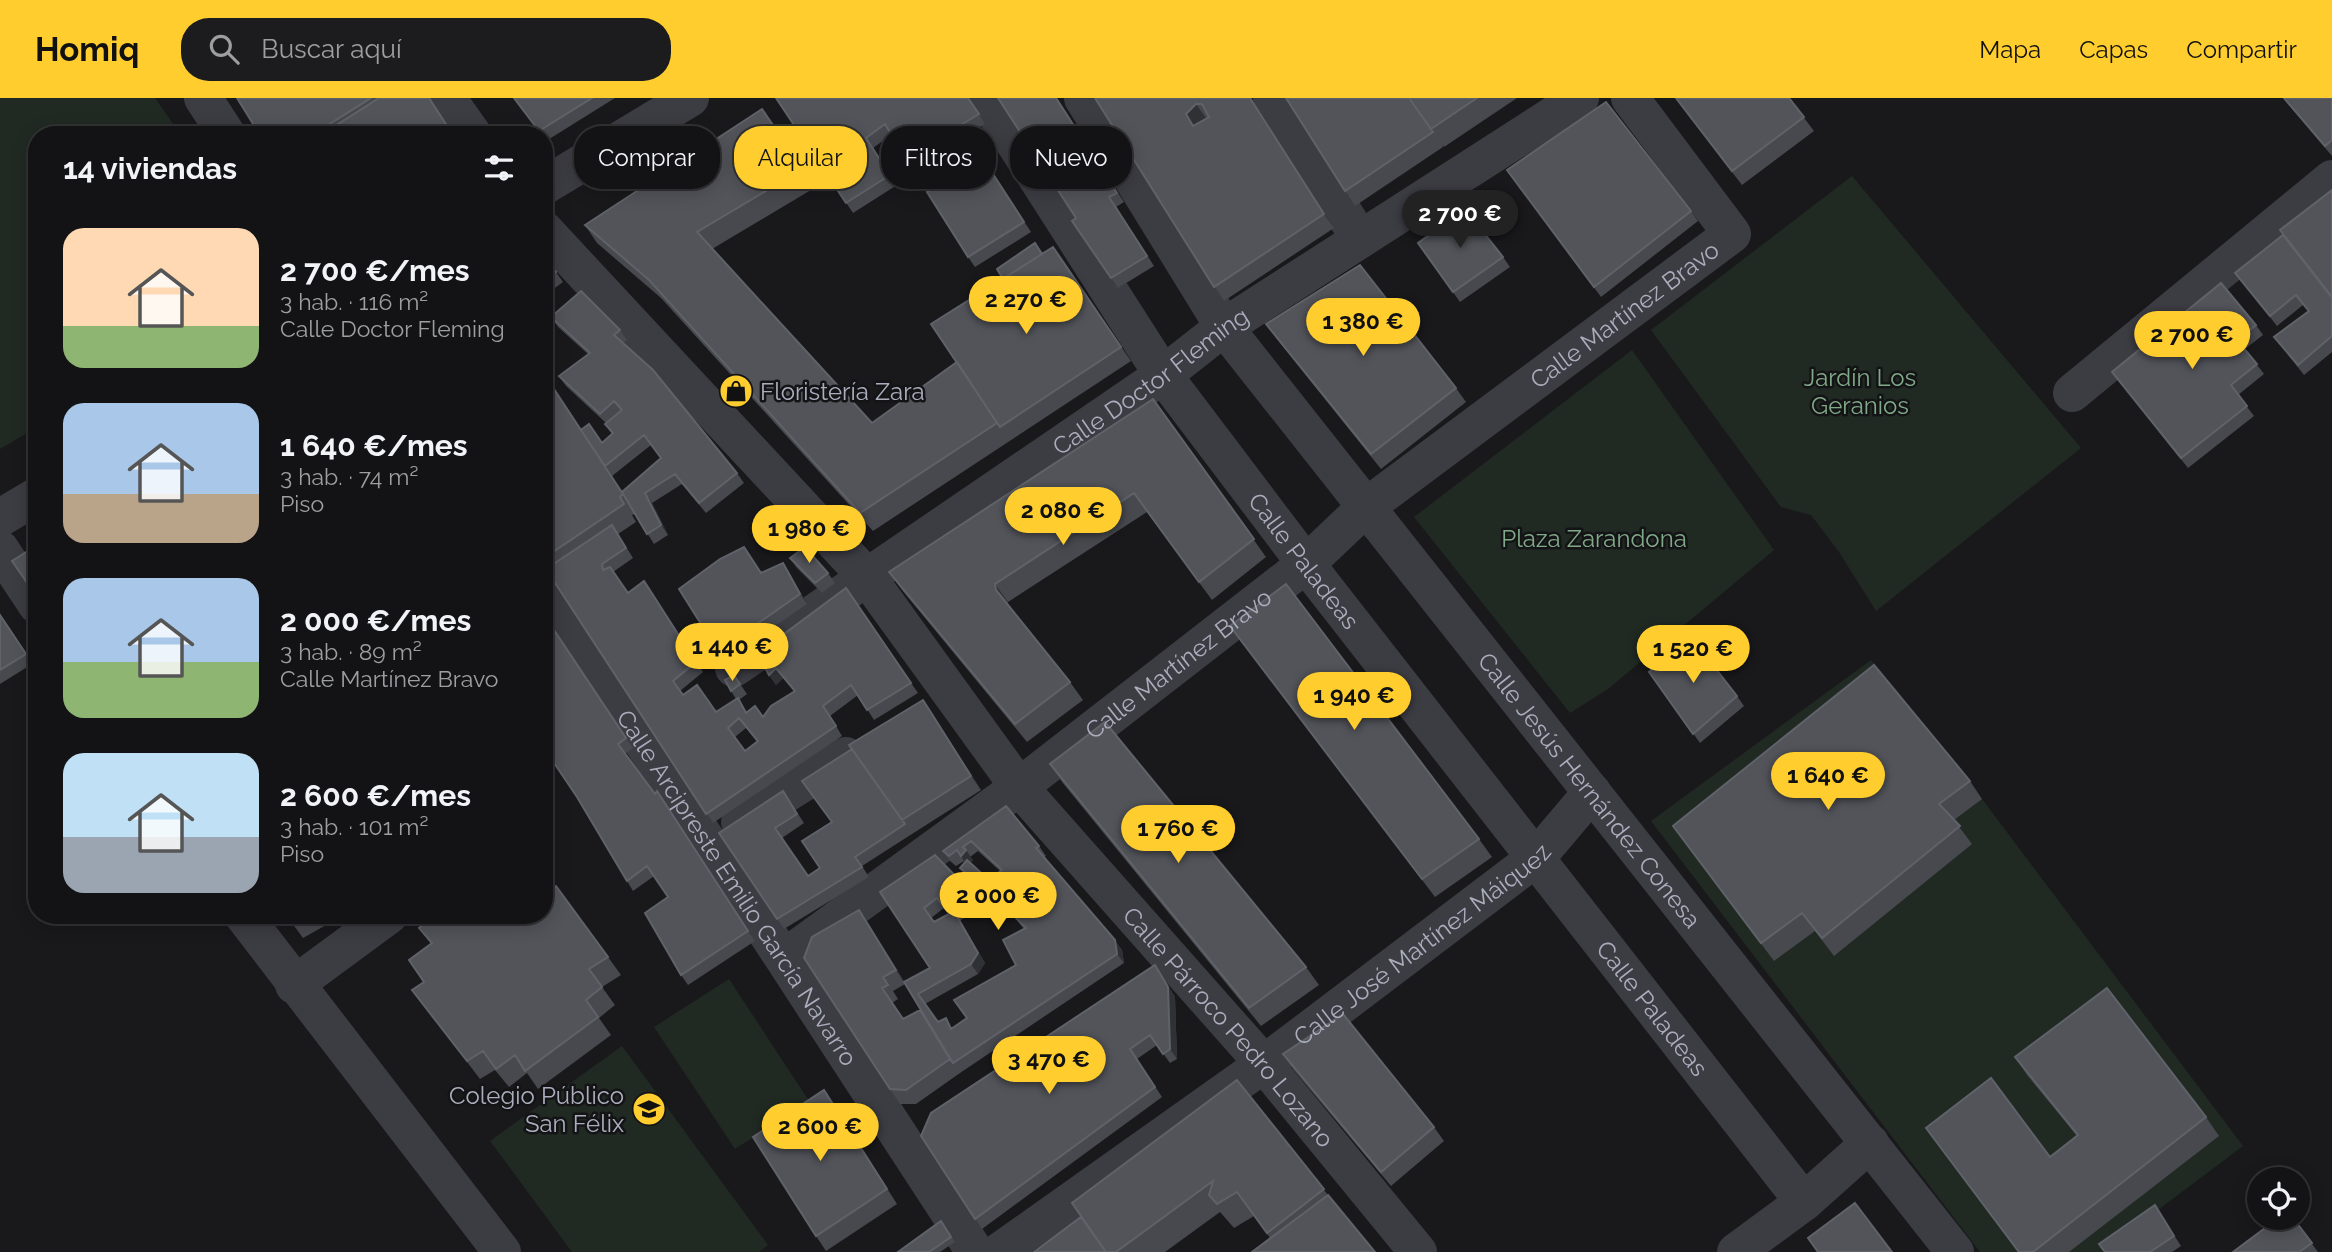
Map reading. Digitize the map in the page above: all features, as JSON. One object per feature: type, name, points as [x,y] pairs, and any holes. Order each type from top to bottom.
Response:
[{"type":"street","points":[[203,98],[221,126]]},
{"type":"street","points":[[447,98],[467,126]]},
{"type":"street","points":[[553,182],[690,98]]},
{"type":"street","name":"Calle Paladeas","points":[[986,98],[1163,375],[1306,564],[1804,1202]]},
{"type":"street","name":"Calle Jesús Hernández Conesa","points":[[1083,98],[1224,327],[1955,1252]]},
{"type":"street","points":[[1272,98],[1360,239]]},
{"type":"street","name":"Calle Doctor Fleming","points":[[734,668],[1163,375],[1224,327],[1580,98]]},
{"type":"street","name":"Calle Martínez Bravo","points":[[784,958],[1019,787],[1306,564],[1366,507],[1732,234],[1630,98]]},
{"type":"street","points":[[2071,393],[2332,179]]},
{"type":"street","name":"Calle Párroco Pedro Lozano","points":[[553,240],[867,577],[1019,787],[1264,1064],[1418,1252]]},
{"type":"street","points":[[0,518],[28,501]]},
{"type":"street","points":[[0,549],[28,591]]},
{"type":"street","name":"Calle Arcipreste Emilio García Navarro","points":[[553,605],[975,1252]]},
{"type":"street","points":[[915,712],[950,691]]},
{"type":"street","points":[[708,842],[881,734]]},
{"type":"street","name":"Calle José Martínez Máiquez","points":[[999,1252],[1264,1064],[1537,857],[1592,792]]},
{"type":"street","points":[[250,924],[502,1252]]},
{"type":"street","points":[[294,985],[377,924]]},
{"type":"street","points":[[1737,1252],[1804,1202],[1870,1143]]},
{"type":"green space","points":[[0,98],[155,98],[175,126],[28,126],[28,432],[0,449]]},
{"type":"green space","name":"Jardín Los Geranios","points":[[1852,176],[2081,448],[1876,611],[1839,552],[1811,515],[1781,507],[1651,330]]},
{"type":"green space","name":"Plaza Zarandona","points":[[1632,350],[1774,550],[1608,689],[1570,713],[1414,517]]},
{"type":"green space","points":[[1871,660],[1982,799],[2243,1146],[2102,1252],[1980,1252],[1651,821]]},
{"type":"green space","points":[[729,979],[809,1101],[735,1149],[654,1027]]},
{"type":"green space","points":[[622,1046],[768,1245],[759,1252],[572,1252],[490,1141]]},
{"type":"building","points":[[237,98],[371,98],[326,126],[254,126]]},
{"type":"building","points":[[379,98],[429,98],[447,126],[335,126]]},
{"type":"building","points":[[514,98],[592,98],[547,126],[535,126]]},
{"type":"building","points":[[776,98],[968,98],[979,114],[959,126],[885,124],[867,137],[867,126],[795,126]]},
{"type":"building","points":[[998,98],[1056,98],[1074,126],[1016,126]]},
{"type":"building","points":[[1095,98],[1250,98],[1324,214],[1214,287],[1132,157],[1132,126],[1113,126]],"holes":[[[1196,104],[1202,104],[1209,117],[1193,126],[1186,114]]]},
{"type":"building","points":[[1286,98],[1409,98],[1433,132],[1345,191]]},
{"type":"building","points":[[1409,98],[1477,98],[1431,129]]},
{"type":"building","points":[[1676,98],[1789,98],[1804,117],[1732,171]]},
{"type":"building","points":[[2284,98],[2332,98],[2332,140],[2325,146]]},
{"type":"building","points":[[1606,102],[1691,211],[1594,287],[1507,170]]},
{"type":"building","points":[[762,109],[774,126],[736,126]]},
{"type":"building","points":[[734,127],[734,189],[769,189],[697,232],[872,423],[957,362],[997,423],[860,513],[649,280],[585,225],[640,189],[720,189],[720,137]]},
{"type":"building","points":[[867,140],[881,161],[881,181],[846,203],[837,189],[867,189]]},
{"type":"building","points":[[996,179],[1024,222],[968,257],[927,192],[932,189],[996,189]]},
{"type":"building","points":[[1057,189],[1114,189],[1117,193],[1109,197],[1147,256],[1111,278],[1072,221],[1076,218]]},
{"type":"building","points":[[2332,190],[2332,297],[2280,230]]},
{"type":"building","points":[[1465,209],[1503,257],[1453,292],[1418,243]]},
{"type":"building","points":[[2283,235],[2332,298],[2332,336],[2298,365],[2274,337],[2309,311],[2296,295],[2270,316],[2235,273]]},
{"type":"building","points":[[1035,243],[1042,254],[1003,279],[997,269]]},
{"type":"building","points":[[1053,247],[1121,347],[1000,427],[931,324]]},
{"type":"building","points":[[1360,265],[1456,388],[1371,454],[1266,324]]},
{"type":"building","points":[[2221,283],[2256,325],[2237,340],[2257,364],[2231,385],[2247,406],[2181,458],[2112,372]]},
{"type":"building","points":[[581,291],[620,330],[614,335],[653,370],[737,473],[699,503],[675,474],[645,493],[661,525],[647,534],[622,492],[661,458],[644,435],[605,466],[581,430],[589,424],[602,443],[613,433],[605,424],[622,410],[614,401],[600,414],[559,376],[590,353],[553,319],[553,315]]},
{"type":"building","points":[[553,388],[623,494],[620,497],[624,504],[553,552]]},
{"type":"building","points":[[1153,399],[1254,539],[1199,582],[1134,493],[995,584],[996,590],[1070,682],[1015,724],[889,572]]},
{"type":"building","points":[[612,525],[626,548],[602,564],[603,570],[610,567],[628,593],[644,581],[696,662],[673,681],[683,695],[697,685],[716,712],[738,698],[746,713],[755,706],[763,717],[771,706],[795,691],[776,668],[769,675],[757,654],[846,588],[911,683],[867,710],[851,685],[823,706],[836,726],[706,814],[553,580],[553,564]],"holes":[[[739,718],[758,741],[745,751],[728,728]]]},
{"type":"building","points":[[744,547],[761,573],[783,563],[800,594],[718,651],[679,589],[720,559]]},
{"type":"building","points":[[805,547],[828,573],[815,583],[790,558]]},
{"type":"building","points":[[28,551],[28,584],[12,561]]},
{"type":"building","points":[[1286,584],[1479,839],[1422,879],[1230,626]]},
{"type":"building","points":[[0,615],[26,654],[0,670]]},
{"type":"building","points":[[553,628],[626,738],[618,744],[655,794],[657,791],[748,931],[681,975],[645,913],[668,897],[647,866],[627,881],[553,761]]},
{"type":"building","points":[[1691,637],[1737,696],[1693,734],[1649,672]]},
{"type":"building","points":[[1874,665],[1970,781],[1939,804],[1960,826],[1822,938],[1802,913],[1761,943],[1673,826]]},
{"type":"building","points":[[734,675],[740,684],[731,691],[725,680]]},
{"type":"building","points":[[923,700],[971,776],[902,820],[849,745]]},
{"type":"building","points":[[1105,722],[1306,967],[1249,1008],[1050,764]]},
{"type":"building","points":[[852,749],[905,824],[855,857],[862,867],[777,919],[719,833],[783,791],[797,814],[775,828],[808,876],[820,868],[802,841],[832,822],[802,781]]},
{"type":"building","points":[[1006,806],[1039,846],[1036,848],[1115,940],[1117,954],[953,1063],[904,982],[930,968],[880,892],[935,855],[973,894],[954,911],[978,953],[971,964],[918,994],[938,1022],[946,1018],[951,1029],[967,1018],[954,1000],[1016,965],[1003,940],[1026,928],[1011,913],[1021,903],[1011,895],[1000,905],[983,886],[960,868],[967,860],[989,880],[1002,870],[971,841],[963,847],[966,850],[961,856],[957,850],[949,856],[943,851]],"holes":[[[937,898],[949,914],[934,922],[924,908]]]},
{"type":"building","points":[[556,886],[608,957],[589,969],[602,987],[586,1000],[598,1017],[525,1071],[515,1055],[496,1069],[483,1051],[467,1061],[412,990],[424,982],[409,960],[432,943],[419,928],[424,924],[553,924],[553,888]]},
{"type":"building","points":[[859,910],[896,970],[883,977],[888,985],[882,988],[903,1019],[920,1010],[950,1059],[906,1090],[890,1089],[804,958],[812,937]]},
{"type":"building","points":[[1155,965],[1168,987],[1170,1049],[1163,1054],[1150,1035],[1130,1049],[1155,1087],[975,1219],[921,1136],[931,1113]]},
{"type":"building","points":[[2107,988],[2206,1117],[2033,1252],[2019,1252],[1926,1128],[1991,1078],[2050,1157],[2078,1135],[2015,1057]]},
{"type":"building","points":[[1343,1014],[1434,1127],[1381,1172],[1283,1054]]},
{"type":"building","points":[[1237,1080],[1324,1189],[1267,1233],[1237,1192],[1217,1204],[1209,1195],[1213,1181],[1116,1252],[1106,1252],[1072,1203]]},
{"type":"building","points":[[824,1090],[887,1189],[816,1236],[753,1137]]},
{"type":"building","points":[[1328,1195],[1375,1252],[1252,1252]]},
{"type":"building","points":[[1855,1203],[1892,1252],[1818,1252],[1808,1238]]},
{"type":"building","points":[[2155,1205],[2174,1236],[2150,1252],[2105,1252],[2099,1244]]},
{"type":"building","points":[[1081,1217],[1106,1252],[1034,1252]]},
{"type":"building","points":[[941,1221],[951,1237],[929,1252],[898,1252]]},
{"type":"building","points":[[2262,1230],[2302,1230],[2312,1243],[2299,1252],[2233,1252]]},
{"type":"place","name":"Floristería Zara","points":[[736,391]]},
{"type":"place","name":"Colegio Público San Félix","points":[[649,1109]]}]
